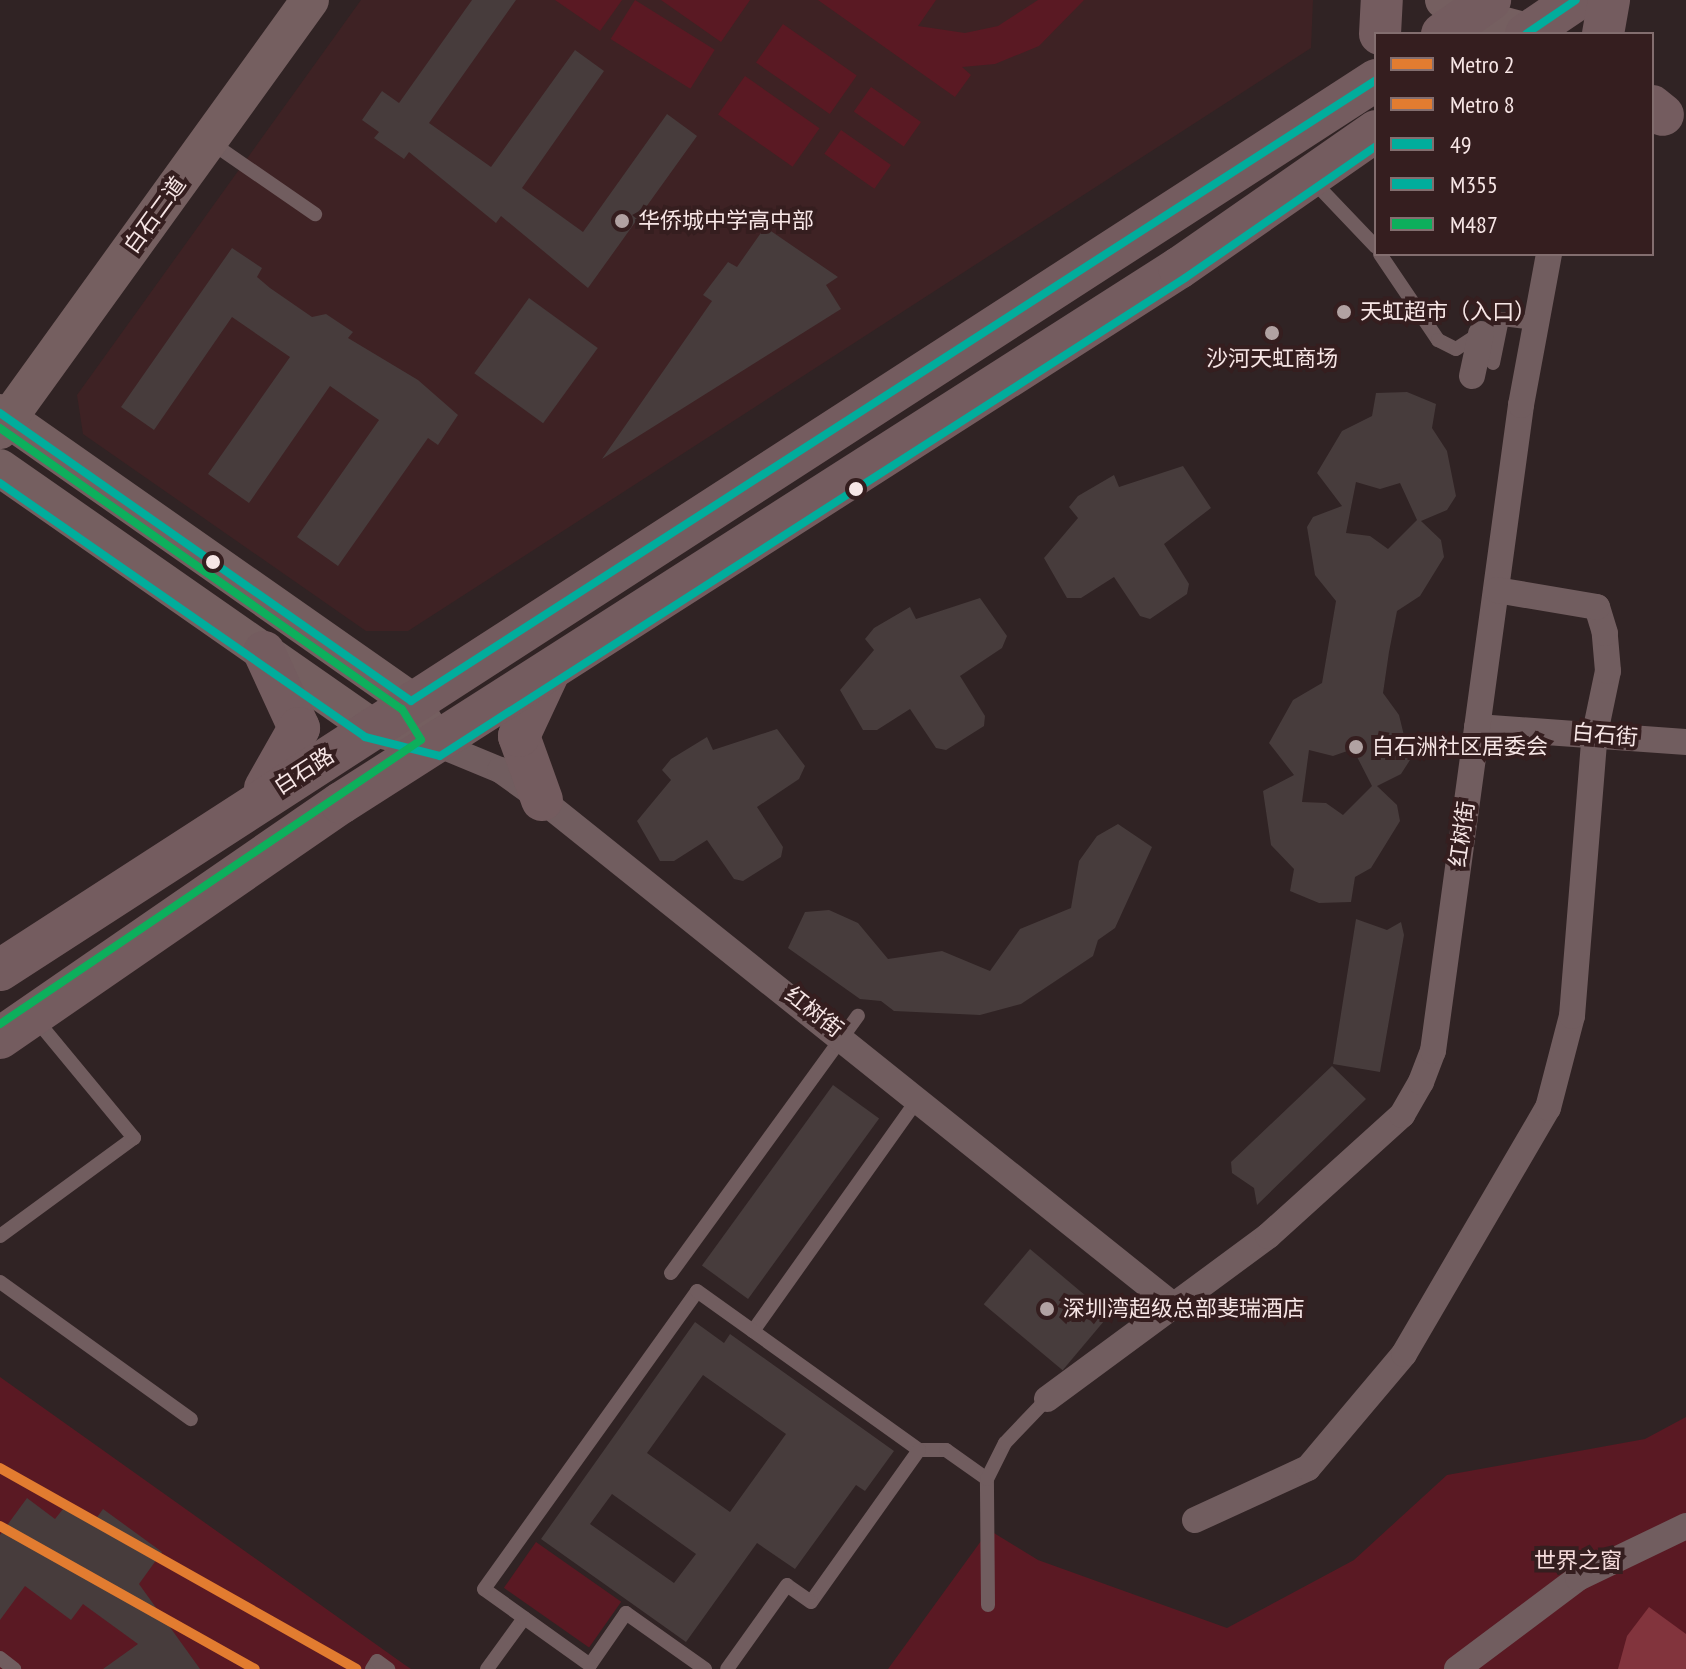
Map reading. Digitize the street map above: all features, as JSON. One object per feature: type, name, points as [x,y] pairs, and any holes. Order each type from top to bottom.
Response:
[{"type":"main road","points":[[1380,32],[1382,0]]},
{"type":"main road","points":[[1526,25],[1576,0]]},
{"type":"main road","points":[[1603,32],[1609,0]]},
{"type":"main road","points":[[1332,110],[1374,53]]},
{"type":"main road","name":"白石路","points":[[0,970],[411,701],[1374,81]]},
{"type":"main road","points":[[17,1028],[437,744],[1179,268],[1307,175],[1374,132]]},
{"type":"main road","points":[[249,806],[284,764],[299,728],[264,652]]},
{"type":"main road","points":[[542,800],[519,736],[549,672]]},
{"type":"street","name":"白石二道","points":[[3,421],[310,0]]},
{"type":"street","points":[[1461,13],[1526,25]]},
{"type":"street","name":"红树街","points":[[1047,1399],[1268,1236],[1391,1125],[1421,1082],[1433,1051],[1466,740],[1496,590],[1549,256]]},
{"type":"street","points":[[1483,370],[1491,326]]},
{"type":"street","points":[[3,421],[411,701],[437,744]]},
{"type":"street","points":[[0,468],[371,727],[437,744]]},
{"type":"street","points":[[1195,1520],[1308,1468],[1404,1354],[1548,1108],[1572,1016],[1595,733],[1608,671],[1597,607],[1496,590]]},
{"type":"street","name":"白石街","points":[[1466,740],[1595,733],[1686,742]]},
{"type":"street","name":"红树街","points":[[437,744],[500,770],[849,1024],[920,1096],[1174,1306]]},
{"type":"street","points":[[1457,1669],[1587,1572],[1686,1526]]},
{"type":"lane","points":[[209,141],[315,214]]},
{"type":"lane","points":[[1307,175],[1374,245]]},
{"type":"lane","points":[[1381,256],[1438,340],[1456,349],[1491,326],[1536,323]]},
{"type":"lane","points":[[671,1273],[849,1024]]},
{"type":"lane","points":[[0,1236],[134,1138],[17,1028]]},
{"type":"lane","points":[[753,1331],[920,1096]]},
{"type":"lane","points":[[0,1282],[191,1419]]},
{"type":"lane","points":[[705,1669],[626,1613],[590,1665],[484,1589],[697,1291],[919,1450],[946,1450],[987,1479]]},
{"type":"lane","points":[[988,1605],[987,1479],[1005,1443],[1047,1399]]},
{"type":"lane","points":[[727,1669],[787,1585],[811,1602],[919,1450]]},
{"type":"lane","points":[[487,1669],[524,1618]]},
{"type":"lane","points":[[0,1658],[14,1669]]},
{"type":"lane","points":[[372,1669],[377,1661],[388,1669]]},
{"type":"shaded area","name":"华侨城中学高中部","points":[[361,0],[1313,0],[1311,48],[408,631],[366,631],[83,434],[77,395]]},
{"type":"shaded area","points":[[1649,1607],[1686,1634],[1686,1669],[1618,1669],[1627,1636]]},
{"type":"green space","points":[[555,0],[622,0],[600,31]]},
{"type":"green space","points":[[635,0],[715,50],[690,89],[611,39]]},
{"type":"green space","points":[[661,0],[750,0],[721,42]]},
{"type":"green space","points":[[818,0],[936,0],[918,26],[965,33],[998,26],[1038,0],[1084,0],[1039,46],[995,64],[962,67],[971,75],[955,97]]},
{"type":"green space","points":[[783,24],[857,76],[830,114],[756,63]]},
{"type":"green space","points":[[745,76],[820,128],[793,167],[718,115]]},
{"type":"green space","points":[[871,87],[921,122],[904,147],[854,112]]},
{"type":"green space","points":[[841,130],[891,165],[874,189],[824,154]]},
{"type":"green space","points":[[0,1377],[405,1665],[411,1669],[0,1669]]},
{"type":"green space","name":"世界之窗","points":[[1686,1417],[1686,1669],[888,1669],[989,1530],[1038,1560],[1227,1628],[1354,1560],[1447,1475],[1645,1439]]},
{"type":"green space","points":[[536,1542],[621,1602],[589,1648],[504,1588]]},
{"type":"building","points":[[472,0],[516,0],[429,123],[491,167],[575,50],[604,71],[522,188],[583,232],[667,114],[697,136],[588,288],[501,216],[496,223],[409,152],[404,159],[374,138],[379,132],[362,120],[382,91],[399,103]]},
{"type":"building","points":[[765,227],[838,277],[826,285],[841,309],[602,459],[712,301],[703,295],[728,262],[737,267]]},
{"type":"building","points":[[232,248],[262,268],[257,277],[270,288],[312,317],[326,314],[353,332],[348,338],[418,380],[458,415],[438,445],[428,438],[338,566],[297,537],[379,420],[330,386],[249,503],[208,474],[290,357],[232,317],[154,430],[121,407]]},
{"type":"building","points":[[529,298],[598,348],[543,423],[474,373]]},
{"type":"building","points":[[1407,392],[1436,404],[1432,428],[1447,451],[1456,496],[1447,510],[1421,521],[1441,540],[1444,557],[1420,596],[1397,611],[1389,652],[1383,693],[1399,715],[1410,760],[1401,774],[1377,786],[1397,805],[1400,821],[1371,868],[1355,877],[1351,902],[1319,903],[1290,891],[1294,869],[1271,845],[1263,791],[1294,775],[1269,743],[1293,700],[1322,683],[1336,601],[1315,575],[1307,527],[1313,517],[1342,506],[1317,473],[1342,431],[1372,416],[1376,393]],"holes":[[[1356,482],[1380,489],[1400,483],[1417,520],[1388,549],[1370,536],[1346,533]],[[1353,749],[1372,786],[1343,815],[1326,803],[1302,802],[1309,750],[1333,756]]]},
{"type":"building","points":[[1183,466],[1211,508],[1164,544],[1189,584],[1187,594],[1150,619],[1140,616],[1114,577],[1081,598],[1067,598],[1044,558],[1078,518],[1069,507],[1078,496],[1114,475],[1119,487]]},
{"type":"building","points":[[980,598],[1007,636],[1002,648],[960,676],[985,716],[984,726],[946,750],[936,748],[910,709],[877,730],[863,730],[840,690],[874,650],[865,639],[874,628],[910,607],[916,619]]},
{"type":"building","points":[[777,729],[805,766],[799,779],[757,807],[783,847],[781,857],[743,881],[734,879],[707,840],[674,861],[660,861],[637,821],[671,780],[662,770],[671,759],[707,737],[713,750]]},
{"type":"building","points":[[1118,824],[1152,847],[1115,928],[1098,940],[1093,956],[1021,1004],[980,1015],[894,1011],[881,1001],[860,999],[788,948],[805,912],[829,910],[858,923],[888,959],[942,951],[990,971],[1020,929],[1071,908],[1079,861],[1097,836]]},
{"type":"building","points":[[1356,919],[1387,930],[1401,922],[1404,935],[1380,1072],[1333,1064]]},
{"type":"building","points":[[1332,1066],[1366,1099],[1257,1205],[1254,1188],[1232,1173],[1231,1162]]},
{"type":"building","points":[[833,1085],[879,1119],[748,1299],[702,1265]]},
{"type":"building","name":"深圳湾超级总部斐瑞酒店","points":[[1030,1249],[1109,1315],[1063,1370],[984,1304]]},
{"type":"building","points":[[695,1322],[724,1343],[730,1334],[894,1451],[865,1491],[856,1485],[795,1569],[757,1543],[686,1642],[541,1539]],"holes":[[[703,1375],[786,1434],[730,1512],[647,1453]],[[612,1494],[696,1554],[674,1583],[590,1524]]]},
{"type":"building","points":[[27,1498],[55,1519],[67,1504],[93,1523],[103,1509],[162,1552],[139,1584],[200,1669],[103,1669],[138,1644],[83,1604],[71,1620],[25,1586],[0,1620],[0,1535]]},
{"type":"metro line","name":"2","points":[[0,1468],[356,1669]]},
{"type":"metro line","name":"8","points":[[0,1526],[255,1669]]},
{"type":"transit line","name":"49","points":[[1529,32],[1576,0]]},
{"type":"transit line","name":"49","points":[[0,413],[411,701],[1374,81]]},
{"type":"transit line","name":"M355","points":[[0,483],[365,737],[440,756],[1185,278],[1374,147]]},
{"type":"transit line","name":"M487","points":[[0,428],[402,709],[421,740],[0,1024]]},
{"type":"place","name":"华侨城中学高中部","points":[[622,221]]},
{"type":"place","name":"天虹超市（入口）","points":[[1344,312]]},
{"type":"place","name":"沙河天虹商场","points":[[1272,333]]},
{"type":"place","name":"白石洲社区居委会","points":[[1356,747]]},
{"type":"place","name":"深圳湾超级总部斐瑞酒店","points":[[1047,1309]]}]
